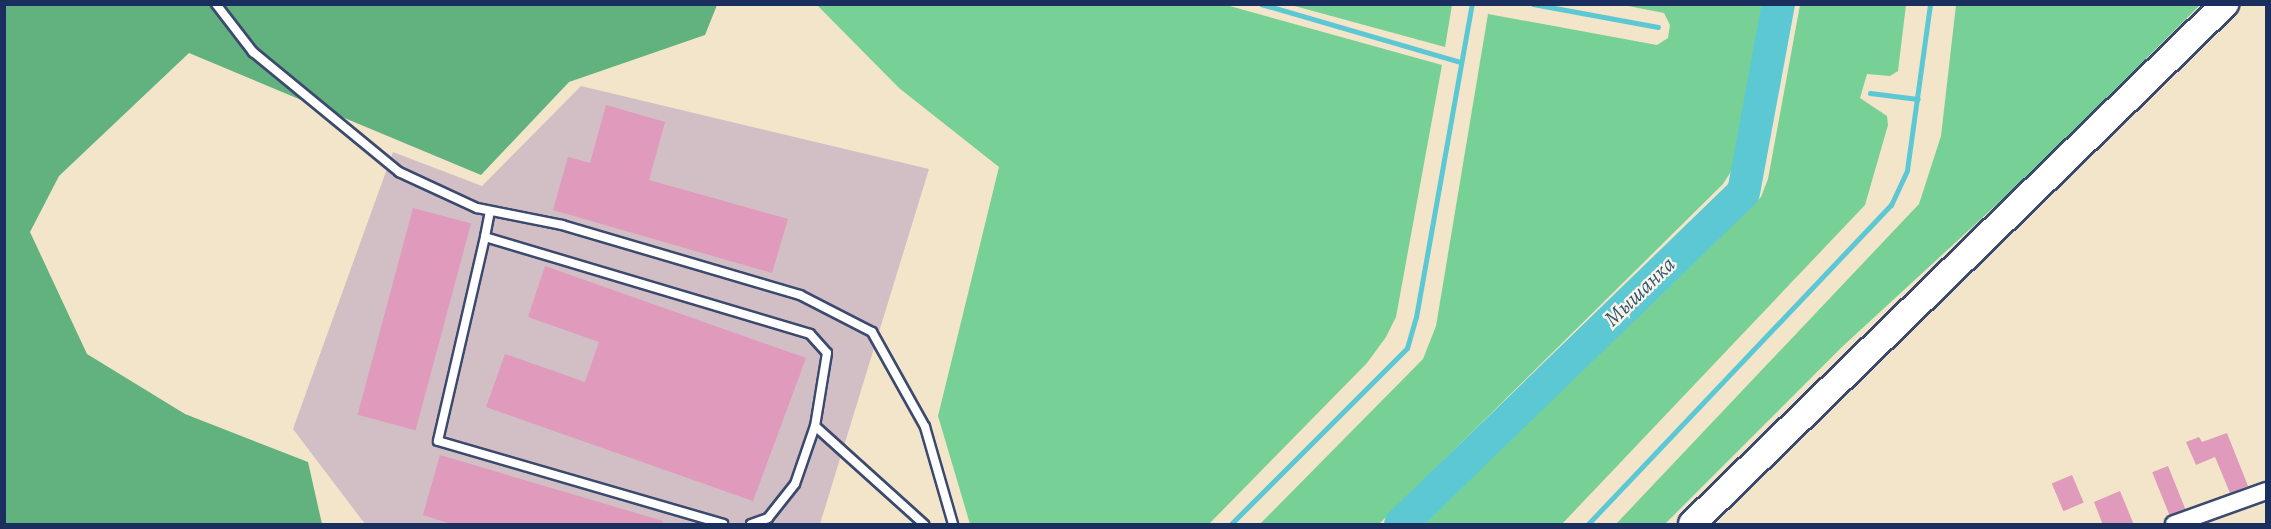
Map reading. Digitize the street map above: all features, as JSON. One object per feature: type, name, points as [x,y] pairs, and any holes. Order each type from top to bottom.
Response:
[{"type":"main road","points":[[1692,525],[2225,4]]},
{"type":"street","points":[[2174,525],[2266,491]]},
{"type":"lane","points":[[216,4],[253,52],[399,172],[490,211],[562,225],[800,295],[872,332],[925,427],[953,525]]},
{"type":"lane","points":[[490,211],[438,441],[723,525]]},
{"type":"lane","points":[[485,237],[810,334],[827,353],[814,426],[795,484],[768,518],[751,525]]},
{"type":"lane","points":[[814,426],[924,525]]},
{"type":"shaded area","points":[[581,86],[929,169],[820,524],[365,524],[293,429],[393,152],[482,186]]},
{"type":"green space","points":[[4,5],[717,5],[705,35],[569,82],[481,175],[189,53],[59,176],[30,232],[87,354],[185,414],[308,462],[322,524],[5,524]]},
{"type":"green space","points":[[817,5],[1226,5],[1442,65],[1396,317],[1386,337],[1367,363],[1209,524],[970,524],[938,416],[999,167],[899,88]]},
{"type":"green space","points":[[1291,5],[1452,5],[1445,47]]},
{"type":"green space","points":[[1623,5],[1765,5],[1737,162],[1723,184],[1379,524],[1260,524],[1423,359],[1436,326],[1488,14],[1657,45],[1668,38],[1670,25],[1664,13]]},
{"type":"green space","points":[[1800,5],[1906,5],[1898,71],[1890,76],[1867,74],[1860,98],[1887,116],[1888,125],[1865,205],[1562,524],[1421,524],[1761,197],[1768,179]]},
{"type":"green space","points":[[1956,5],[2200,5],[2031,173],[1843,346],[1665,524],[1616,524],[1919,204],[1941,136]]},
{"type":"building","points":[[606,105],[665,122],[649,180],[788,219],[772,273],[553,210],[568,157],[590,163]]},
{"type":"building","points":[[413,208],[471,224],[416,430],[358,415]]},
{"type":"building","points":[[545,266],[806,358],[753,501],[486,407],[505,354],[585,382],[599,342],[528,317]]},
{"type":"building","points":[[2227,433],[2248,486],[2230,493],[2215,457],[2196,465],[2186,442],[2199,437],[2202,442]]},
{"type":"building","points":[[440,455],[663,521],[662,525],[454,525],[423,515]]},
{"type":"building","points":[[2168,466],[2185,509],[2169,515],[2152,472]]},
{"type":"building","points":[[2072,475],[2084,503],[2063,511],[2052,484]]},
{"type":"building","points":[[2120,491],[2134,525],[2103,525],[2094,502]]},
{"type":"waterway","points":[[1261,4],[1461,62]]},
{"type":"waterway","points":[[1231,524],[1407,348],[1416,317],[1472,4]]},
{"type":"waterway","points":[[1533,4],[1658,27]]},
{"type":"waterway","name":"Мышанка","points":[[1400,524],[1743,192],[1778,4]]},
{"type":"waterway","points":[[1588,524],[1891,205],[1907,170],[1930,4]]},
{"type":"waterway","points":[[1870,93],[1918,99]]}]
